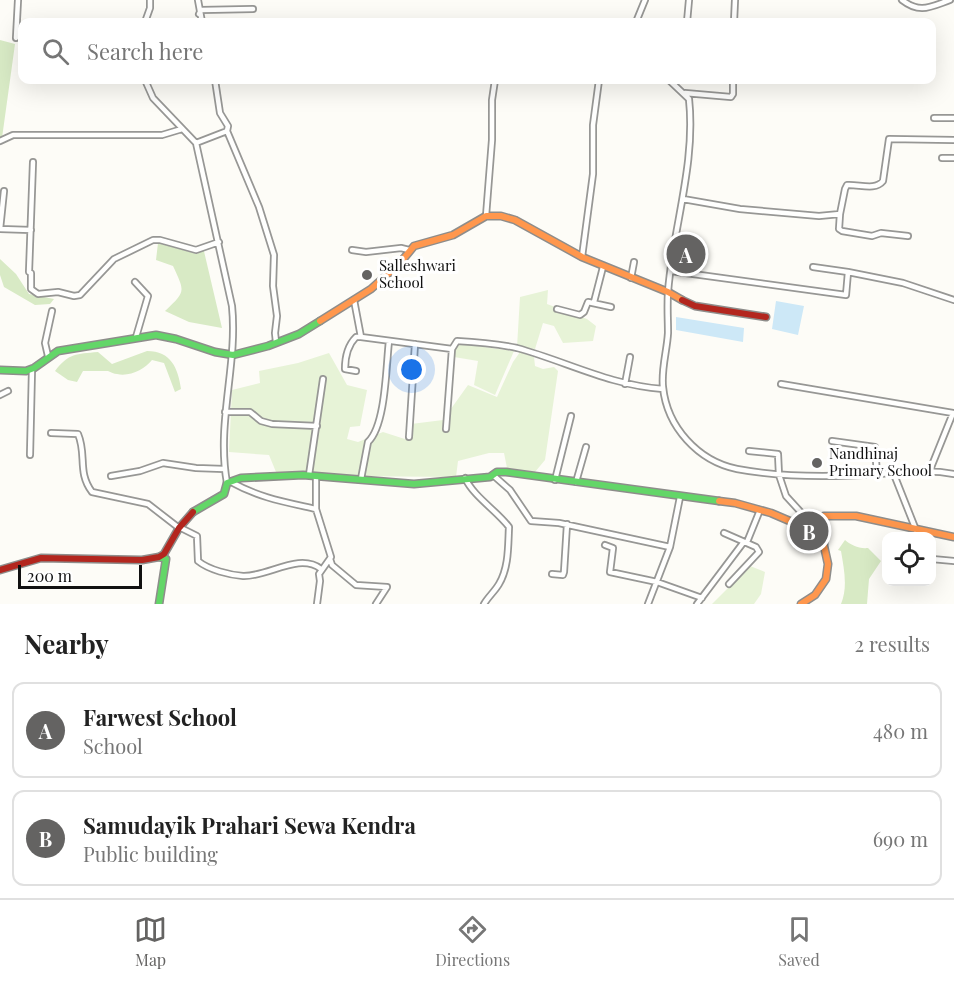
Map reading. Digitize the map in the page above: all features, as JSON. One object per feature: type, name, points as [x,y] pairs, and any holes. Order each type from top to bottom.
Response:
[{"type":"street","points":[[16,38],[18,0]]},
{"type":"street","points":[[146,18],[150,0]]},
{"type":"street","points":[[198,0],[200,18]]},
{"type":"street","points":[[638,18],[645,0]]},
{"type":"street","points":[[687,18],[689,0]]},
{"type":"street","points":[[734,18],[735,0]]},
{"type":"street","points":[[902,0],[912,8],[921,9],[950,0]]},
{"type":"street","points":[[199,14],[201,10],[253,9]]},
{"type":"street","points":[[0,570],[41,558],[142,560],[159,557],[164,554],[179,528],[195,510],[224,494],[229,483],[222,453],[235,331],[219,242],[196,143],[153,98],[147,84]]},
{"type":"street","points":[[216,84],[220,113],[228,126],[227,131],[259,207],[274,255],[276,342]]},
{"type":"street","points":[[486,216],[494,84]]},
{"type":"street","points":[[582,257],[592,174],[593,125],[598,84]]},
{"type":"street","points":[[678,84],[689,99],[690,110],[687,171],[668,292],[668,334],[663,389],[671,417],[690,446],[715,462],[735,469],[779,475],[877,474],[930,470],[954,474]]},
{"type":"street","points":[[685,93],[730,98],[733,94],[733,84]]},
{"type":"street","points":[[934,117],[954,118]]},
{"type":"street","points":[[0,141],[13,135],[162,135],[182,129]]},
{"type":"street","points":[[196,143],[227,131]]},
{"type":"street","points":[[908,236],[881,233],[872,236],[839,229],[844,189],[847,185],[875,187],[881,185],[889,139],[954,140]]},
{"type":"street","points":[[942,158],[954,158]]},
{"type":"street","points":[[33,162],[29,272],[31,273],[31,289],[38,294],[58,292],[74,296],[80,295],[114,259],[147,242],[159,240],[196,250],[219,242]]},
{"type":"street","points":[[4,191],[0,229],[31,230]]},
{"type":"street","points":[[683,199],[740,209],[819,216],[840,214]]},
{"type":"street","points":[[0,370],[32,369],[58,351],[136,337],[156,335],[233,355],[276,342],[299,334],[354,300],[383,279],[414,246],[453,235],[486,216],[501,216],[515,220],[582,257],[668,292],[695,306],[766,317]]},
{"type":"street","points":[[352,250],[366,252],[390,248],[409,250]]},
{"type":"street","points":[[631,278],[634,262]]},
{"type":"street","points":[[594,302],[603,267]]},
{"type":"street","points":[[813,267],[903,283],[954,300]]},
{"type":"street","points":[[671,271],[844,295],[848,272]]},
{"type":"street","points":[[135,282],[148,296],[136,337]]},
{"type":"street","points":[[354,300],[361,337]]},
{"type":"street","points":[[557,309],[583,314],[587,303],[594,302],[611,307]]},
{"type":"street","points":[[48,356],[45,343],[52,311]]},
{"type":"street","points":[[356,371],[345,369],[350,343],[356,337],[452,349]]},
{"type":"street","points":[[446,429],[452,349],[458,340],[515,348],[568,364],[603,378],[625,384],[663,389]]},
{"type":"street","points":[[361,479],[368,442],[380,420],[389,341]]},
{"type":"street","points":[[410,437],[415,344]]},
{"type":"street","points":[[625,384],[630,357]]},
{"type":"street","points":[[30,455],[32,369]]},
{"type":"street","points":[[323,379],[313,476],[316,509],[332,565],[356,585],[387,586],[376,604]]},
{"type":"street","points":[[781,384],[953,412],[930,470]]},
{"type":"street","points":[[0,395],[8,391]]},
{"type":"street","points":[[225,412],[250,412],[261,422],[272,424],[317,426]]},
{"type":"street","points":[[555,480],[571,416]]},
{"type":"street","points":[[51,433],[78,434],[81,443],[82,472],[92,492],[148,504],[179,528],[197,536],[198,561],[228,573],[249,575],[304,563],[315,564],[321,569]]},
{"type":"street","points":[[832,441],[875,447],[877,474]]},
{"type":"street","points":[[576,482],[586,447]]},
{"type":"street","points":[[749,451],[778,454],[779,475],[786,496],[808,520]]},
{"type":"street","points":[[111,476],[140,471],[163,463],[225,469]]},
{"type":"street","points":[[229,483],[241,478],[313,476],[414,484],[490,477],[497,472],[506,472],[735,503],[792,522],[824,516],[856,516],[954,537]]},
{"type":"street","points":[[893,472],[916,530]]},
{"type":"street","points":[[494,475],[510,490],[531,521],[567,524],[670,547]]},
{"type":"street","points":[[465,478],[469,486],[509,527],[507,562],[504,572],[499,584],[484,604]]},
{"type":"street","points":[[229,483],[272,500],[316,509]]},
{"type":"street","points":[[648,604],[670,547],[680,497]]},
{"type":"street","points":[[697,604],[743,543],[747,542],[760,510]]},
{"type":"street","points":[[801,604],[815,595],[826,579],[828,564],[824,546],[824,516]]},
{"type":"street","points":[[552,574],[563,575],[564,572],[567,524]]},
{"type":"street","points":[[724,533],[758,548],[759,553],[729,584]]},
{"type":"street","points":[[604,545],[613,548],[610,572],[657,582],[702,598]]},
{"type":"street","points":[[159,557],[166,559],[159,604]]},
{"type":"street","points":[[317,604],[319,574],[330,558]]},
{"type":"street","points":[[936,559],[954,561]]},
{"type":"green space","points":[[0,40],[15,44],[2,138],[0,138]]},
{"type":"green space","points":[[158,243],[197,254],[203,247],[222,328],[189,322],[165,311],[180,295],[181,286],[173,266],[156,260]]},
{"type":"green space","points":[[0,259],[16,274],[29,294],[54,299],[50,304],[35,305],[4,287],[0,275]]},
{"type":"green space","points":[[548,290],[547,304],[587,319],[596,326],[593,341],[563,343],[554,326],[543,323],[535,349],[517,347],[520,297]]},
{"type":"green space","points":[[462,344],[514,351],[495,395],[474,385],[478,361],[454,357],[455,347]]},
{"type":"green space","points":[[147,351],[168,357],[178,374],[181,389],[175,392],[164,363],[152,360],[141,369],[122,375],[108,371],[83,371],[77,382],[68,380],[55,371],[69,358],[78,354],[98,352],[112,364]]},
{"type":"green space","points":[[520,352],[534,357],[535,366],[543,369],[554,367],[558,371],[545,460],[535,472],[507,468],[504,453],[489,453],[458,461],[456,477],[340,476],[276,472],[269,455],[229,452],[232,390],[260,383],[259,371],[298,363],[329,353],[347,385],[367,390],[360,426],[350,427],[347,439],[358,442],[383,432],[411,441],[411,424],[443,420],[468,385],[497,397]]},
{"type":"green space","points":[[845,540],[855,546],[868,548],[881,561],[869,579],[867,604],[841,604],[845,578],[841,551],[838,550]]},
{"type":"green space","points":[[750,566],[765,572],[761,594],[754,604],[712,604]]},
{"type":"water","points":[[776,301],[804,306],[798,335],[772,329]]},
{"type":"water","points":[[676,317],[744,328],[743,342],[676,330]]},
{"type":"traffic: fast","points":[[0,370],[26,371],[58,351],[156,335],[233,355],[268,346],[299,334],[320,321]]},
{"type":"traffic: fast","points":[[193,512],[224,494],[227,483],[241,478],[303,475],[414,484],[490,477],[497,472],[506,472],[719,501]]},
{"type":"traffic: fast","points":[[159,557],[166,559],[159,604]]},
{"type":"traffic: slow","points":[[320,321],[371,289],[400,263],[414,246],[453,235],[486,216],[501,216],[515,220],[582,257],[668,292],[682,300]]},
{"type":"traffic: slow","points":[[719,501],[771,513],[792,522],[803,522],[824,516],[856,516],[954,537]]},
{"type":"traffic: slow","points":[[801,604],[815,595],[826,579],[828,564],[824,546],[824,516]]},
{"type":"traffic: jam","points":[[682,300],[695,306],[766,317]]},
{"type":"traffic: jam","points":[[0,570],[41,558],[142,560],[159,557],[164,554],[179,528],[193,512]]},
{"type":"place","name":"Farwest School","points":[[686,254]]},
{"type":"place","name":"Salleshwari School","points":[[367,275]]},
{"type":"place","name":"Nandhinaj Primary School","points":[[817,463]]},
{"type":"place","name":"Samudayik Prahari Sewa Kendra","points":[[809,531]]}]
